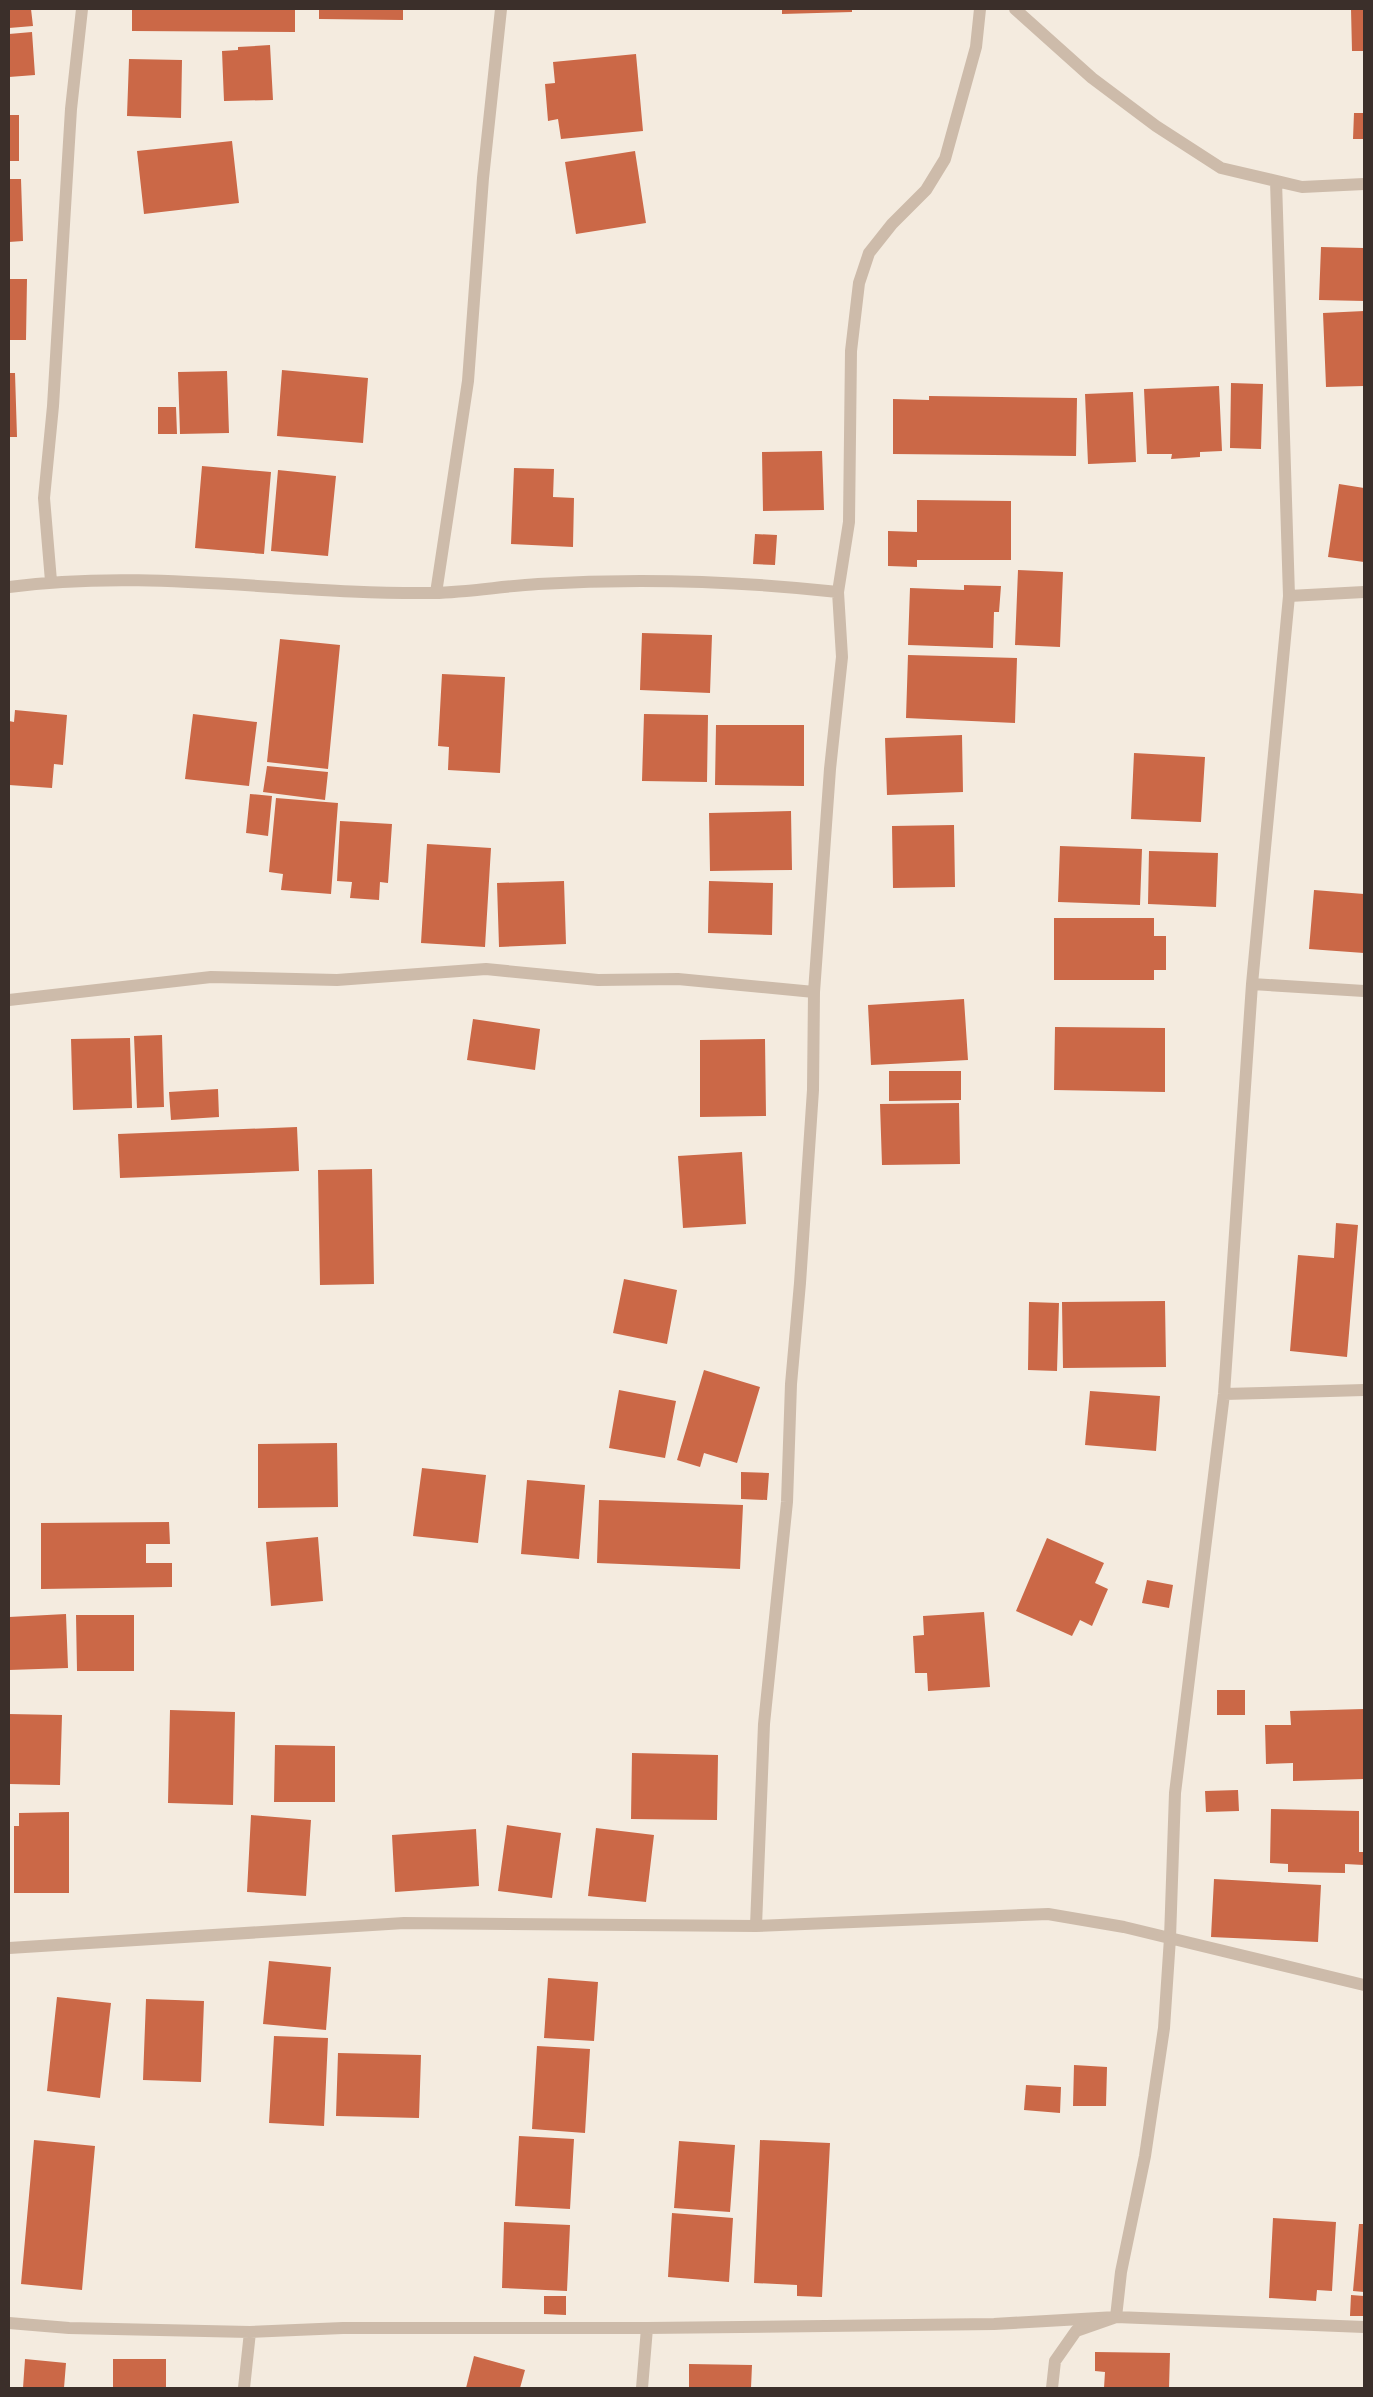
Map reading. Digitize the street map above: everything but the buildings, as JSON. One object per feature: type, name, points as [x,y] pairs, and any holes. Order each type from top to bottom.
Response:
[{"type":"street","points":[[51,582],[44,498],[54,396],[71,110],[82,9]]},
{"type":"street","points":[[436,593],[468,381],[483,178],[501,9]]},
{"type":"street","points":[[756,1926],[764,1724],[787,1502],[791,1384],[813,1090],[814,992],[830,769],[842,657],[838,592],[849,522],[851,351],[859,283],[869,253],[892,224],[926,190],[945,159],[976,47],[980,9]]},
{"type":"street","points":[[1014,9],[1092,78],[1156,126],[1221,168],[1302,187],[1364,184]]},
{"type":"street","points":[[1116,2317],[1121,2272],[1145,2156],[1164,2028],[1170,1938],[1175,1793],[1224,1394],[1252,984],[1290,596],[1276,181]]},
{"type":"street","points":[[9,587],[51,582],[165,580],[363,592],[436,593],[538,584],[642,580],[765,584],[838,592]]},
{"type":"street","points":[[1290,596],[1364,592]]},
{"type":"street","points":[[9,1000],[211,977],[337,980],[486,969],[598,980],[678,979],[814,992]]},
{"type":"street","points":[[1252,984],[1364,992]]},
{"type":"street","points":[[1224,1394],[1364,1390]]},
{"type":"street","points":[[9,1948],[404,1923],[756,1926],[1048,1914],[1170,1938],[1364,1985]]},
{"type":"street","points":[[1052,2388],[1056,2361],[1076,2331],[1116,2317]]},
{"type":"street","points":[[9,2323],[69,2328],[250,2332],[343,2328],[647,2328],[994,2324],[1116,2317],[1364,2327]]},
{"type":"street","points":[[642,2388],[647,2328]]},
{"type":"street","points":[[244,2388],[250,2332]]}]
